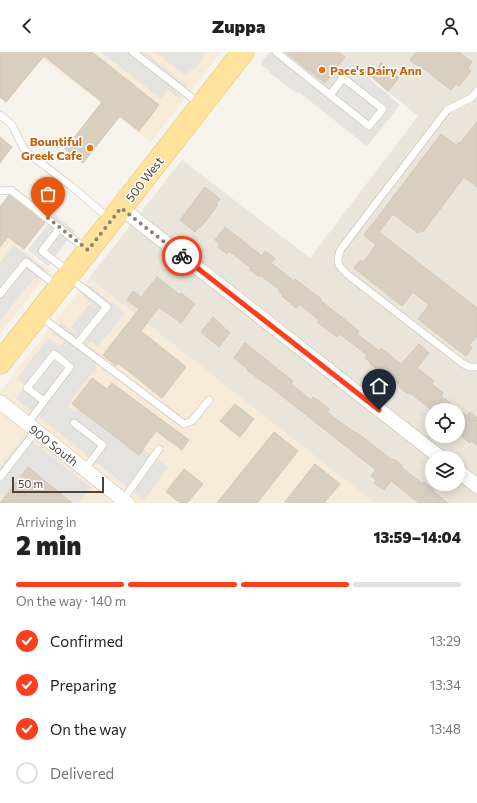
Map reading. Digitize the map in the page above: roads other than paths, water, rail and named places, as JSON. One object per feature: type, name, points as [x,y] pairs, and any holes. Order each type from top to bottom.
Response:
[{"type":"main road","name":"500 West","points":[[3,354],[66,279],[244,52]]},
{"type":"street","points":[[116,214],[432,451]]},
{"type":"street","name":"900 South","points":[[0,402],[125,501]]},
{"type":"street","points":[[465,477],[477,486]]},
{"type":"lane","points":[[133,52],[202,106]]},
{"type":"lane","points":[[276,52],[330,95],[369,126],[383,109],[343,78],[330,95]]},
{"type":"lane","points":[[477,90],[471,98],[447,110],[342,249],[338,259],[338,264],[348,275],[462,363],[469,367],[477,367]]},
{"type":"lane","points":[[0,115],[12,125],[24,149],[29,154],[71,186],[116,214]]},
{"type":"lane","points":[[0,191],[11,190],[88,250]]},
{"type":"lane","points":[[60,228],[42,251],[66,279]]},
{"type":"lane","points":[[0,294],[26,262],[66,279],[107,307],[77,344]]},
{"type":"lane","points":[[38,314],[184,424],[192,422],[209,400]]},
{"type":"lane","points":[[0,477],[32,427],[44,401],[70,367],[54,354],[27,388],[44,401]]},
{"type":"lane","points":[[74,423],[103,445],[85,470]]},
{"type":"lane","points":[[125,501],[160,449]]},
{"type":"place","name":"Pace's Dairy Ann","points":[[322,70]]},
{"type":"place","name":"Bountiful Greek Cafe","points":[[90,148]]}]
